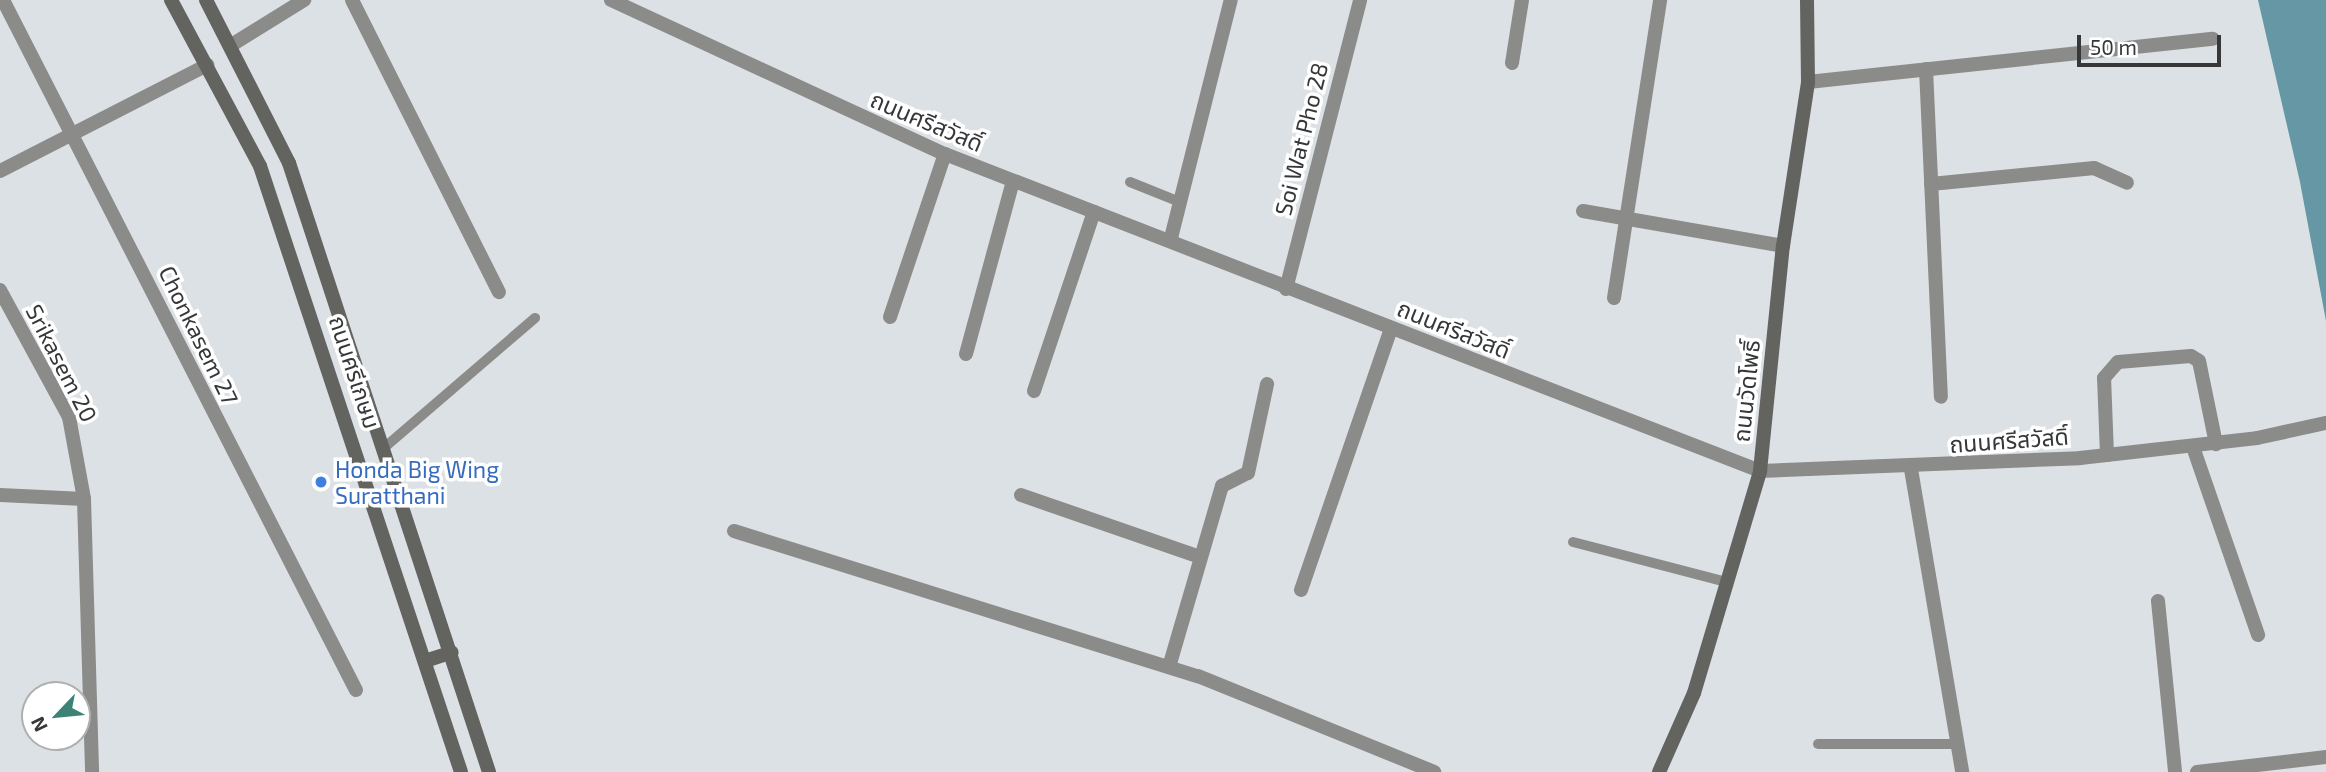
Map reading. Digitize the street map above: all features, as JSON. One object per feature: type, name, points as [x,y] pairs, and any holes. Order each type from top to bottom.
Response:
[{"type":"main road","name":"ถนนศรีเกษม","points":[[171,0],[260,166],[301,276],[461,772]]},
{"type":"main road","name":"ถนนศรีเกษม","points":[[206,0],[233,44],[289,163],[385,447],[489,772]]},
{"type":"main road","name":"ถนนวัดโพธิ์","points":[[1659,772],[1694,693],[1760,471],[1783,246],[1808,82],[1807,0]]},
{"type":"main road","points":[[425,661],[452,652]]},
{"type":"street","name":"Chonkasem 27","points":[[3,0],[75,134],[263,518],[356,690]]},
{"type":"street","points":[[233,44],[304,0]]},
{"type":"street","points":[[352,0],[499,292]]},
{"type":"street","name":"ถนนศรีสวัสดิ์","points":[[611,0],[945,155],[1094,212],[1171,238],[1286,289],[1760,471],[1912,469],[2107,455],[2216,444],[2326,423]]},
{"type":"street","points":[[1171,238],[1231,0]]},
{"type":"street","name":"Soi Wat Pho 28","points":[[1286,289],[1360,0]]},
{"type":"street","points":[[1511,63],[1522,0]]},
{"type":"street","points":[[1614,298],[1660,0]]},
{"type":"street","points":[[1808,82],[2213,39]]},
{"type":"street","points":[[0,171],[207,65]]},
{"type":"street","points":[[1926,69],[1941,397]]},
{"type":"street","points":[[890,317],[945,155]]},
{"type":"street","points":[[1931,184],[2094,168],[2127,183]]},
{"type":"street","points":[[966,355],[1013,181]]},
{"type":"street","points":[[1583,211],[1783,246]]},
{"type":"street","points":[[1034,391],[1094,212]]},
{"type":"street","name":"Srikasem 20","points":[[0,290],[69,418],[84,499],[92,772]]},
{"type":"street","points":[[1301,590],[1391,328]]},
{"type":"street","points":[[2107,455],[2104,378],[2118,362],[2191,356],[2199,361],[2216,444]]},
{"type":"street","points":[[1169,667],[1222,486],[1248,473],[1267,384]]},
{"type":"street","points":[[2193,447],[2258,635]]},
{"type":"street","points":[[1912,469],[1962,772]]},
{"type":"street","points":[[0,495],[84,499]]},
{"type":"street","points":[[1021,495],[1200,557]]},
{"type":"street","points":[[734,531],[1169,667],[1434,772]]},
{"type":"street","points":[[2158,601],[2175,772]]},
{"type":"street","points":[[2197,772],[2326,757]]},
{"type":"lane","points":[[1130,182],[1180,202]]},
{"type":"lane","points":[[385,447],[535,318]]},
{"type":"lane","points":[[1573,542],[1727,582]]},
{"type":"lane","points":[[1818,744],[1958,744]]},
{"type":"water","points":[[2258,0],[2326,0],[2326,321],[2300,182]]},
{"type":"place","name":"Honda Big Wing Suratthani","points":[[321,482]]}]
